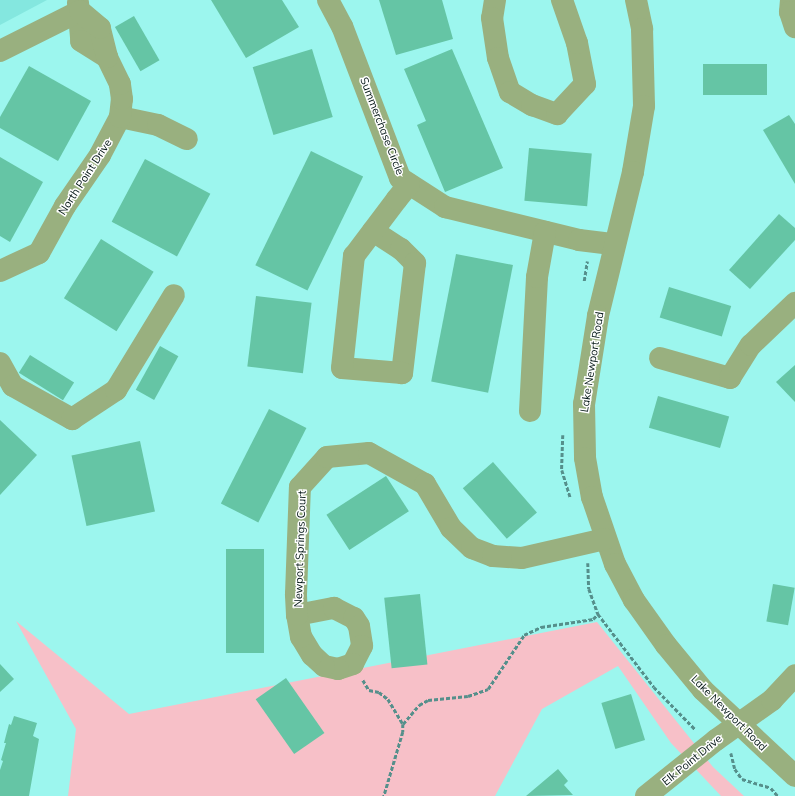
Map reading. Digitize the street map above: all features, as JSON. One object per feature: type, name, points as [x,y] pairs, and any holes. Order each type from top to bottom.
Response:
[{"type":"street","name":"Summerchase Circle","points":[[328,0],[342,26],[400,178],[445,207],[579,240],[614,244]]},
{"type":"street","points":[[495,0],[492,18],[498,58],[510,92],[532,106],[557,114],[585,84],[577,43],[562,0]]},
{"type":"street","name":"Lake Newport Road","points":[[636,0],[642,29],[644,106],[633,172],[614,244],[598,316],[584,404],[585,458],[592,497],[595,542],[666,646],[703,690],[795,776]]},
{"type":"street","points":[[791,0],[790,12],[795,27]]},
{"type":"street","points":[[0,51],[78,5]]},
{"type":"street","name":"North Point Drive","points":[[0,272],[38,253],[113,134],[120,117],[122,100],[120,84],[107,57],[81,41],[78,5]]},
{"type":"street","points":[[120,117],[158,125],[187,139]]},
{"type":"street","points":[[373,231],[401,250],[415,263],[402,373],[342,368],[354,256],[373,231],[409,184]]},
{"type":"street","points":[[530,411],[537,278],[545,232]]},
{"type":"street","points":[[0,363],[13,386],[72,419],[116,390],[174,295]]},
{"type":"street","points":[[660,358],[730,378],[751,344],[795,302]]},
{"type":"street","name":"Newport Springs Court","points":[[297,614],[334,608],[354,618],[359,626],[362,646],[353,664],[338,669],[324,666],[312,655],[301,637],[297,614],[296,594],[300,487],[327,457],[369,453],[426,484],[451,528],[472,548],[493,556],[522,558],[595,542]]},
{"type":"street","name":"Elk Point Drive","points":[[646,796],[716,740],[772,700],[795,675]]},
{"type":"path","points":[[595,542],[589,556],[589,589],[598,614],[654,687],[696,730],[704,731],[733,755],[736,769],[742,779],[771,788],[778,796]]},
{"type":"path","points":[[403,724],[419,705],[428,700],[468,696],[488,689],[524,634],[541,627],[593,618],[598,614]]},
{"type":"path","points":[[353,664],[369,690],[379,692],[388,698],[403,724],[403,732],[384,796]]},
{"type":"shaded area","points":[[0,0],[47,0],[0,25]]},
{"type":"shaded area","points":[[16,621],[129,714],[597,622],[713,767],[744,796],[721,796],[671,743],[618,666],[542,709],[495,796],[68,796],[76,729]]},
{"type":"building","points":[[211,0],[282,0],[299,27],[246,58]]},
{"type":"building","points":[[379,0],[442,0],[453,39],[396,55]]},
{"type":"building","points":[[134,16],[160,60],[140,71],[115,27]]},
{"type":"building","points":[[312,49],[333,117],[273,135],[253,67]]},
{"type":"building","points":[[452,49],[503,168],[445,192],[417,125],[426,121],[404,69]]},
{"type":"building","points":[[703,64],[767,64],[767,95],[703,95]]},
{"type":"building","points":[[29,66],[91,101],[58,161],[0,128],[0,117]]},
{"type":"building","points":[[789,115],[795,124],[795,184],[763,130]]},
{"type":"building","points":[[529,148],[592,153],[587,206],[524,201]]},
{"type":"building","points":[[311,151],[363,176],[307,291],[255,265]]},
{"type":"building","points":[[0,157],[43,182],[10,242],[0,236]]},
{"type":"building","points":[[145,159],[210,194],[177,256],[112,222]]},
{"type":"building","points":[[779,214],[795,228],[795,240],[750,289],[729,270]]},
{"type":"building","points":[[101,239],[154,272],[116,331],[64,298]]},
{"type":"building","points":[[456,254],[513,265],[488,393],[431,382]]},
{"type":"building","points":[[669,287],[731,306],[722,337],[660,318]]},
{"type":"building","points":[[256,296],[312,303],[303,373],[247,366]]},
{"type":"building","points":[[160,346],[178,356],[154,400],[136,390]]},
{"type":"building","points":[[30,355],[74,383],[63,400],[19,373]]},
{"type":"building","points":[[795,365],[795,402],[776,382]]},
{"type":"building","points":[[658,396],[729,416],[720,448],[649,428]]},
{"type":"building","points":[[269,409],[306,428],[258,523],[221,503]]},
{"type":"building","points":[[0,420],[37,455],[0,495]]},
{"type":"building","points":[[140,441],[155,511],[86,526],[72,456]]},
{"type":"building","points":[[493,462],[537,513],[507,539],[463,488]]},
{"type":"building","points":[[386,476],[409,511],[349,550],[326,515]]},
{"type":"building","points":[[226,549],[264,549],[264,653],[226,653]]},
{"type":"building","points":[[773,584],[795,588],[788,625],[766,621]]},
{"type":"building","points":[[420,594],[427,665],[392,668],[384,598]]},
{"type":"building","points":[[0,664],[14,679],[0,692]]},
{"type":"building","points":[[286,678],[324,733],[294,754],[256,699]]},
{"type":"building","points":[[631,694],[645,740],[615,749],[601,703]]},
{"type":"building","points":[[14,716],[37,723],[33,736],[39,739],[29,796],[0,796],[0,770],[3,761],[1,760],[9,724],[11,725]]},
{"type":"building","points":[[558,769],[568,781],[564,785],[573,795],[526,796]]}]
